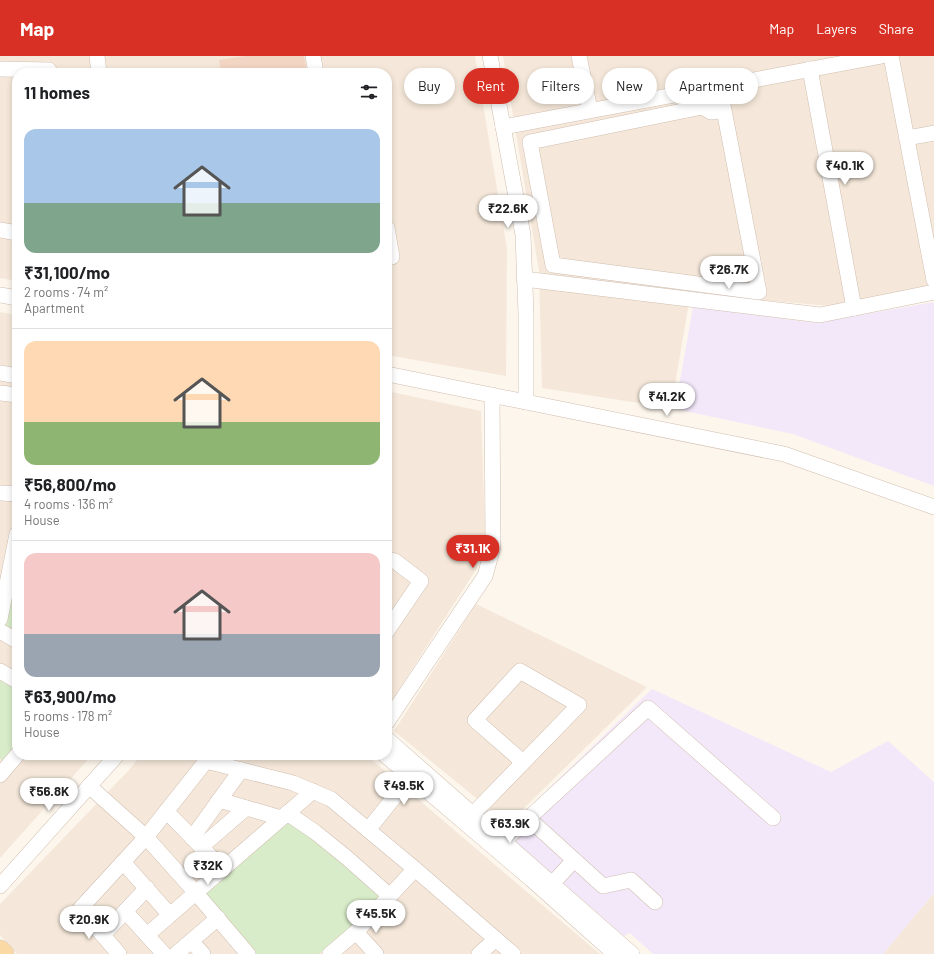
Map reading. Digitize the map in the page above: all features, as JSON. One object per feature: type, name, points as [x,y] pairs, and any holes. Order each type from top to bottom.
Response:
[{"type":"main road","points":[[0,950],[4,954]]},
{"type":"street","points":[[97,56],[98,68]]},
{"type":"street","points":[[313,56],[315,68]]},
{"type":"street","points":[[490,56],[522,235],[526,320],[526,402]]},
{"type":"street","points":[[579,56],[590,110]]},
{"type":"street","points":[[758,77],[816,64],[882,56]]},
{"type":"street","points":[[891,56],[934,280]]},
{"type":"street","points":[[816,64],[854,308]]},
{"type":"street","points":[[0,69],[12,70]]},
{"type":"street","points":[[503,127],[665,96]]},
{"type":"street","points":[[723,104],[724,110],[759,292],[553,265],[530,142],[702,107],[710,112],[724,110]]},
{"type":"street","points":[[907,138],[934,133]]},
{"type":"street","points":[[0,230],[12,232]]},
{"type":"street","points":[[524,279],[820,315],[934,292]]},
{"type":"street","points":[[0,295],[12,297]]},
{"type":"street","points":[[0,373],[12,375]]},
{"type":"street","points":[[392,375],[784,454],[934,507]]},
{"type":"street","points":[[0,393],[12,395]]},
{"type":"street","points":[[392,715],[485,576],[493,547],[492,395]]},
{"type":"street","points":[[0,493],[12,494]]},
{"type":"street","points":[[0,619],[12,559]]},
{"type":"street","points":[[392,559],[421,581],[392,624]]},
{"type":"street","points":[[0,631],[12,638]]},
{"type":"street","points":[[0,671],[12,678]]},
{"type":"street","points":[[473,814],[579,705],[520,671],[475,720],[523,762]]},
{"type":"street","points":[[504,841],[648,708],[773,818]]},
{"type":"street","points":[[392,745],[414,772],[532,880],[623,952]]},
{"type":"street","points":[[392,759],[414,772],[473,814],[552,884],[623,952]]},
{"type":"street","points":[[2,770],[13,760]]},
{"type":"street","points":[[0,886],[112,760]]},
{"type":"street","points":[[119,954],[80,909],[146,837],[206,761],[294,783],[331,799],[513,954]]},
{"type":"street","points":[[197,842],[219,800],[241,770]]},
{"type":"street","points":[[368,830],[414,772]]},
{"type":"street","points":[[89,786],[146,837],[196,892],[248,954]]},
{"type":"street","points":[[147,935],[313,791]]},
{"type":"street","points":[[219,800],[246,808],[284,816],[315,832],[390,896]]},
{"type":"street","points":[[197,842],[246,808]]},
{"type":"street","points":[[166,811],[223,869]]},
{"type":"street","points":[[528,818],[603,886],[631,880],[655,902]]},
{"type":"street","points":[[552,884],[574,860]]},
{"type":"street","points":[[123,862],[170,915]]},
{"type":"street","points":[[330,954],[356,932],[415,869]]},
{"type":"street","points":[[103,935],[147,888]]},
{"type":"street","points":[[125,911],[164,954]]},
{"type":"street","points":[[176,954],[218,918]]},
{"type":"street","points":[[356,932],[376,954]]},
{"type":"street","points":[[479,954],[496,939]]},
{"type":"street","points":[[191,941],[203,954]]},
{"type":"shaded area","points":[[0,56],[475,56],[477,68],[463,68],[463,104],[483,104],[507,249],[506,376],[392,356],[392,68],[12,68],[12,280],[0,278]]},
{"type":"shaded area","points":[[503,56],[934,56],[934,285],[829,306],[697,294],[688,308],[671,408],[542,388],[539,271],[511,104],[519,104],[519,68],[505,68]]},
{"type":"shaded area","points":[[934,302],[934,486],[793,434],[675,409],[693,307],[815,323]]},
{"type":"shaded area","points":[[0,312],[12,314],[12,760],[88,760],[0,858]]},
{"type":"shaded area","points":[[392,392],[481,411],[485,532],[477,568],[392,700]]},
{"type":"shaded area","points":[[476,604],[647,687],[508,824],[394,731]]},
{"type":"shaded area","points":[[652,689],[831,772],[888,741],[934,782],[934,893],[883,954],[653,954],[630,933],[624,936],[515,841],[508,828]]},
{"type":"shaded area","points":[[137,760],[372,760],[600,954],[17,954],[0,935],[0,904]]},
{"type":"shaded area","points":[[934,893],[934,954],[883,954]]},
{"type":"green space","points":[[12,579],[12,629],[3,623]]},
{"type":"green space","points":[[0,680],[12,687],[12,754],[4,763],[0,758]]},
{"type":"green space","points":[[289,819],[384,895],[350,929],[319,954],[254,954],[204,895]]},
{"type":"building","points":[[245,56],[304,56],[306,68],[220,68],[219,60]]}]
